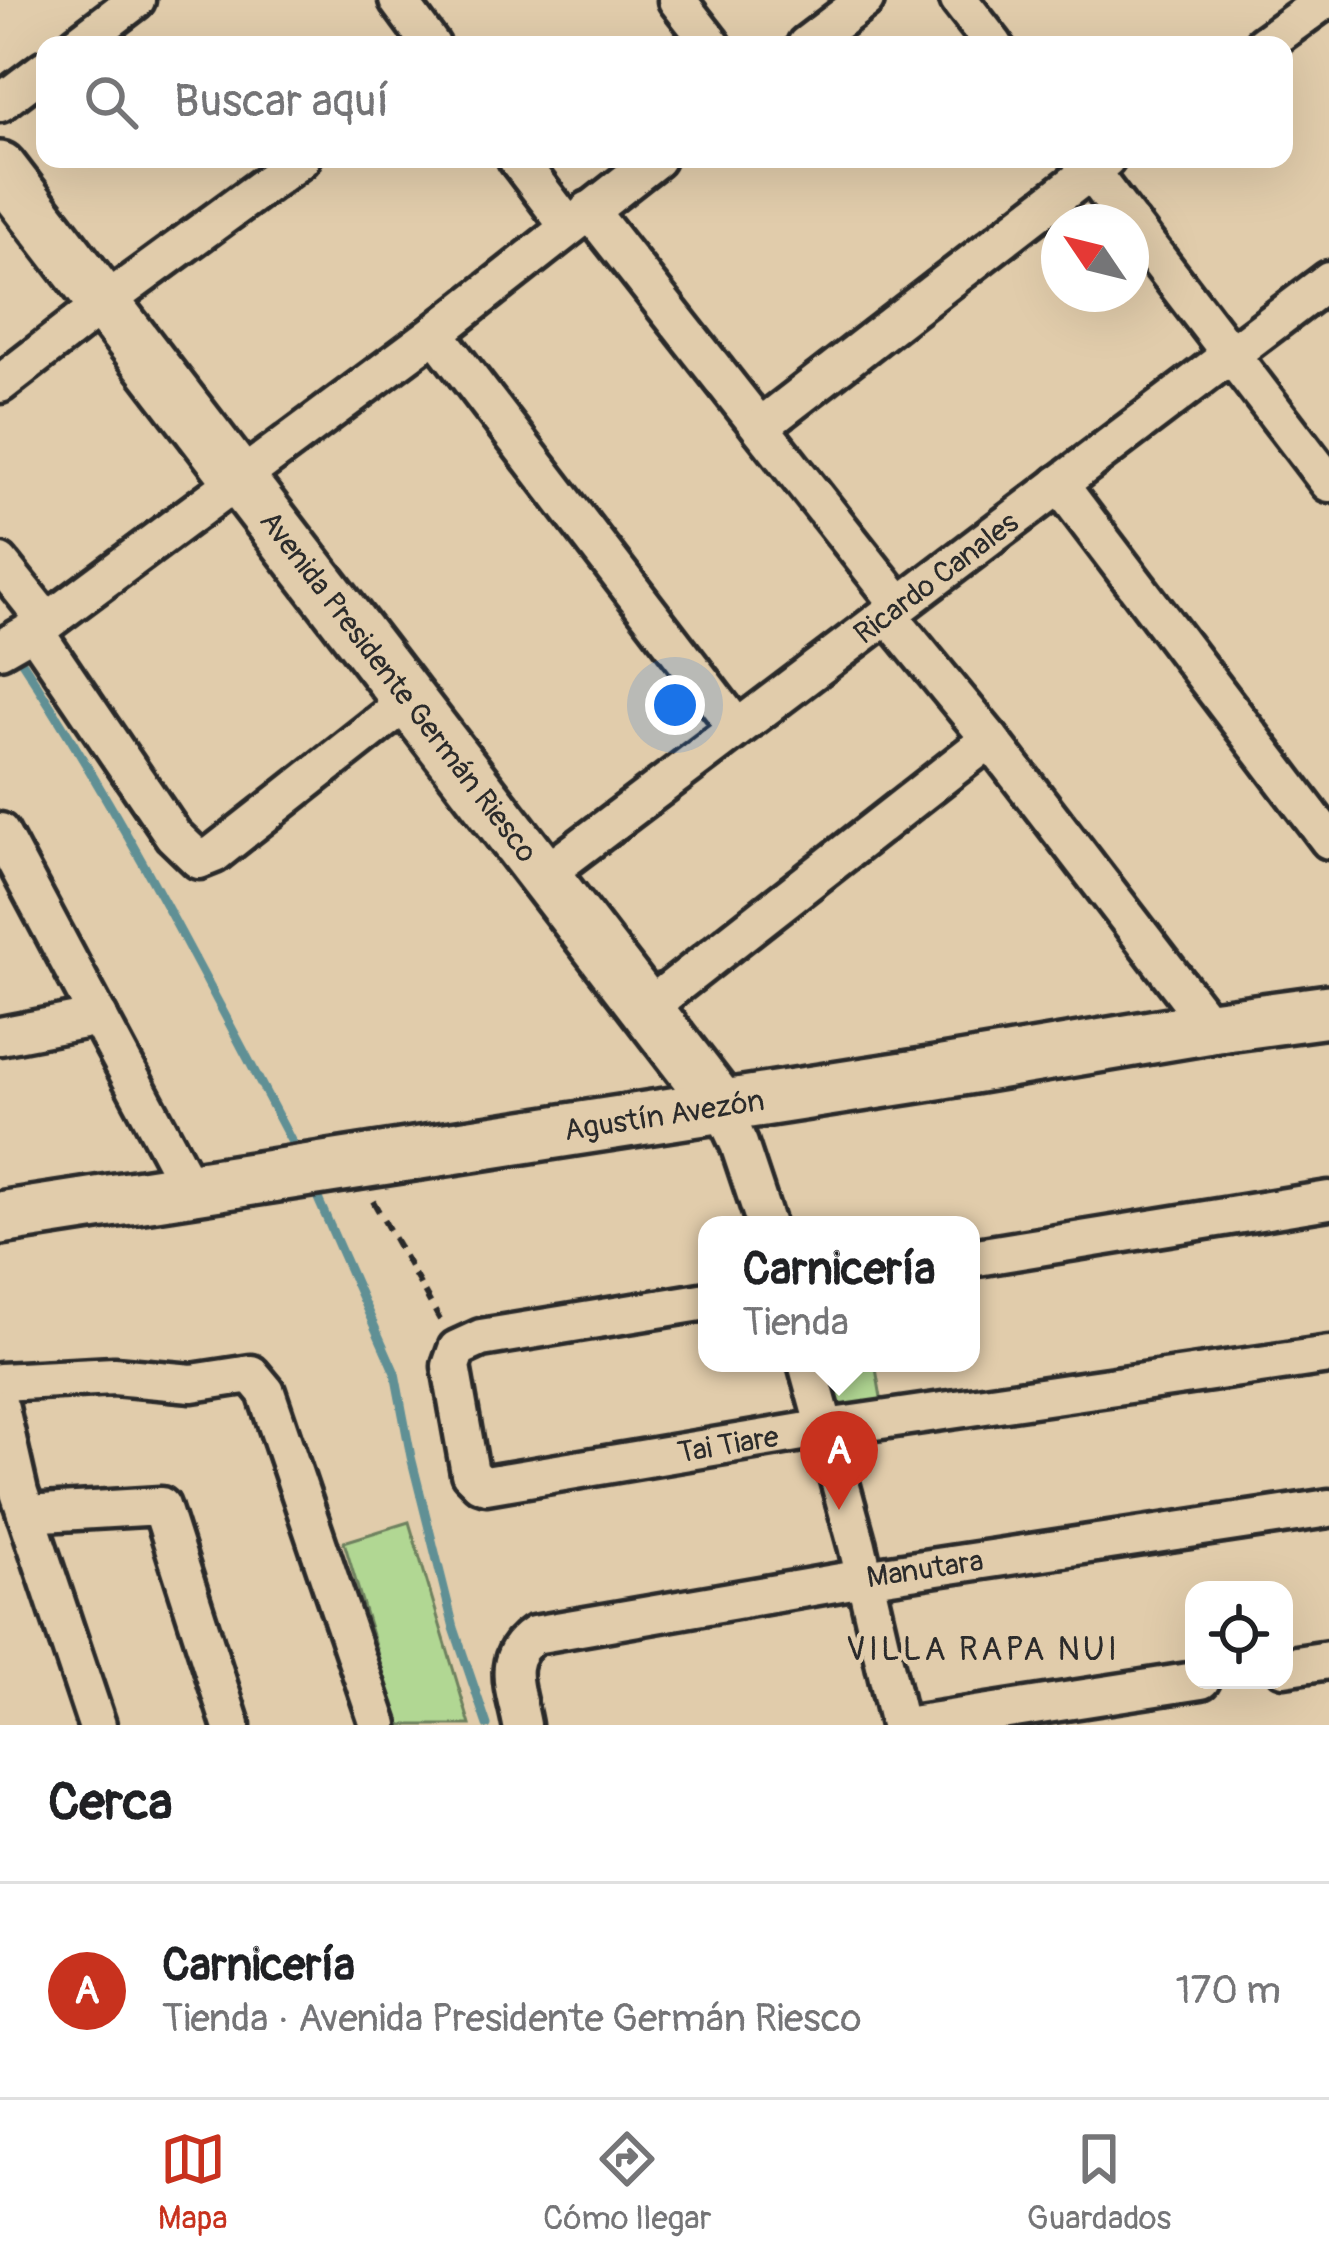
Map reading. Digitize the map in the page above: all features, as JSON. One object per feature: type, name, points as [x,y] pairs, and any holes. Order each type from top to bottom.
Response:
[{"type":"street","points":[[88,36],[136,0]]},
{"type":"street","points":[[398,0],[424,36]]},
{"type":"street","points":[[676,0],[705,36]]},
{"type":"street","points":[[818,36],[865,0]]},
{"type":"street","points":[[959,0],[987,36]]},
{"type":"street","points":[[1275,36],[1324,0]]},
{"type":"street","points":[[0,103],[36,76]]},
{"type":"street","name":"Avenida Presidente Germán Riesco","points":[[0,168],[721,1106],[763,1216]]},
{"type":"street","points":[[0,384],[289,168]]},
{"type":"street","points":[[526,168],[578,218],[760,427],[990,739],[1211,1027]]},
{"type":"street","points":[[0,649],[40,626],[435,333],[644,168]]},
{"type":"street","points":[[760,427],[1086,168]]},
{"type":"street","points":[[1095,168],[1118,204]]},
{"type":"street","points":[[1149,248],[1329,483]]},
{"type":"street","name":"Ricardo Canales","points":[[544,875],[1329,280]]},
{"type":"street","points":[[435,333],[737,728]]},
{"type":"street","points":[[1059,484],[1329,840]]},
{"type":"street","points":[[0,562],[173,835],[200,860],[214,854],[409,700]]},
{"type":"street","points":[[646,1009],[990,739]]},
{"type":"street","points":[[0,832],[10,872],[99,1016],[189,1187]]},
{"type":"street","name":"Agustín Avezón","points":[[0,1218],[1329,1011]]},
{"type":"street","points":[[0,1036],[99,1016]]},
{"type":"street","points":[[980,1257],[1329,1200]]},
{"type":"street","points":[[457,1349],[481,1338],[698,1302]]},
{"type":"street","name":"Tai Tiare","points":[[457,1349],[451,1366],[468,1466],[474,1478],[486,1485],[826,1428],[1329,1355]]},
{"type":"street","points":[[810,1372],[899,1725]]},
{"type":"street","points":[[0,1382],[114,1376],[192,1383],[251,1374],[266,1392],[379,1725]]},
{"type":"street","points":[[0,1408],[26,1514],[97,1725]]},
{"type":"street","points":[[26,1514],[161,1506],[231,1725]]},
{"type":"street","name":"Manutara","points":[[522,1725],[512,1666],[514,1654],[534,1635],[864,1578],[1329,1508]]},
{"type":"street","points":[[1293,1666],[1329,1660]]},
{"type":"street","points":[[911,1725],[1185,1683]]},
{"type":"path","points":[[351,1162],[457,1349]]},
{"type":"green space","points":[[826,1372],[877,1372],[883,1409],[839,1417]]},
{"type":"green space","points":[[409,1522],[470,1725],[399,1725],[344,1542]]},
{"type":"waterway","points":[[13,648],[125,832],[295,1148]]},
{"type":"waterway","points":[[312,1185],[395,1373],[454,1628],[487,1725]]},
{"type":"place","name":"Carnicería","points":[[839,1510]]},
{"type":"district","name":"VILLA RAPA NUI","points":[[983,1649]]}]
